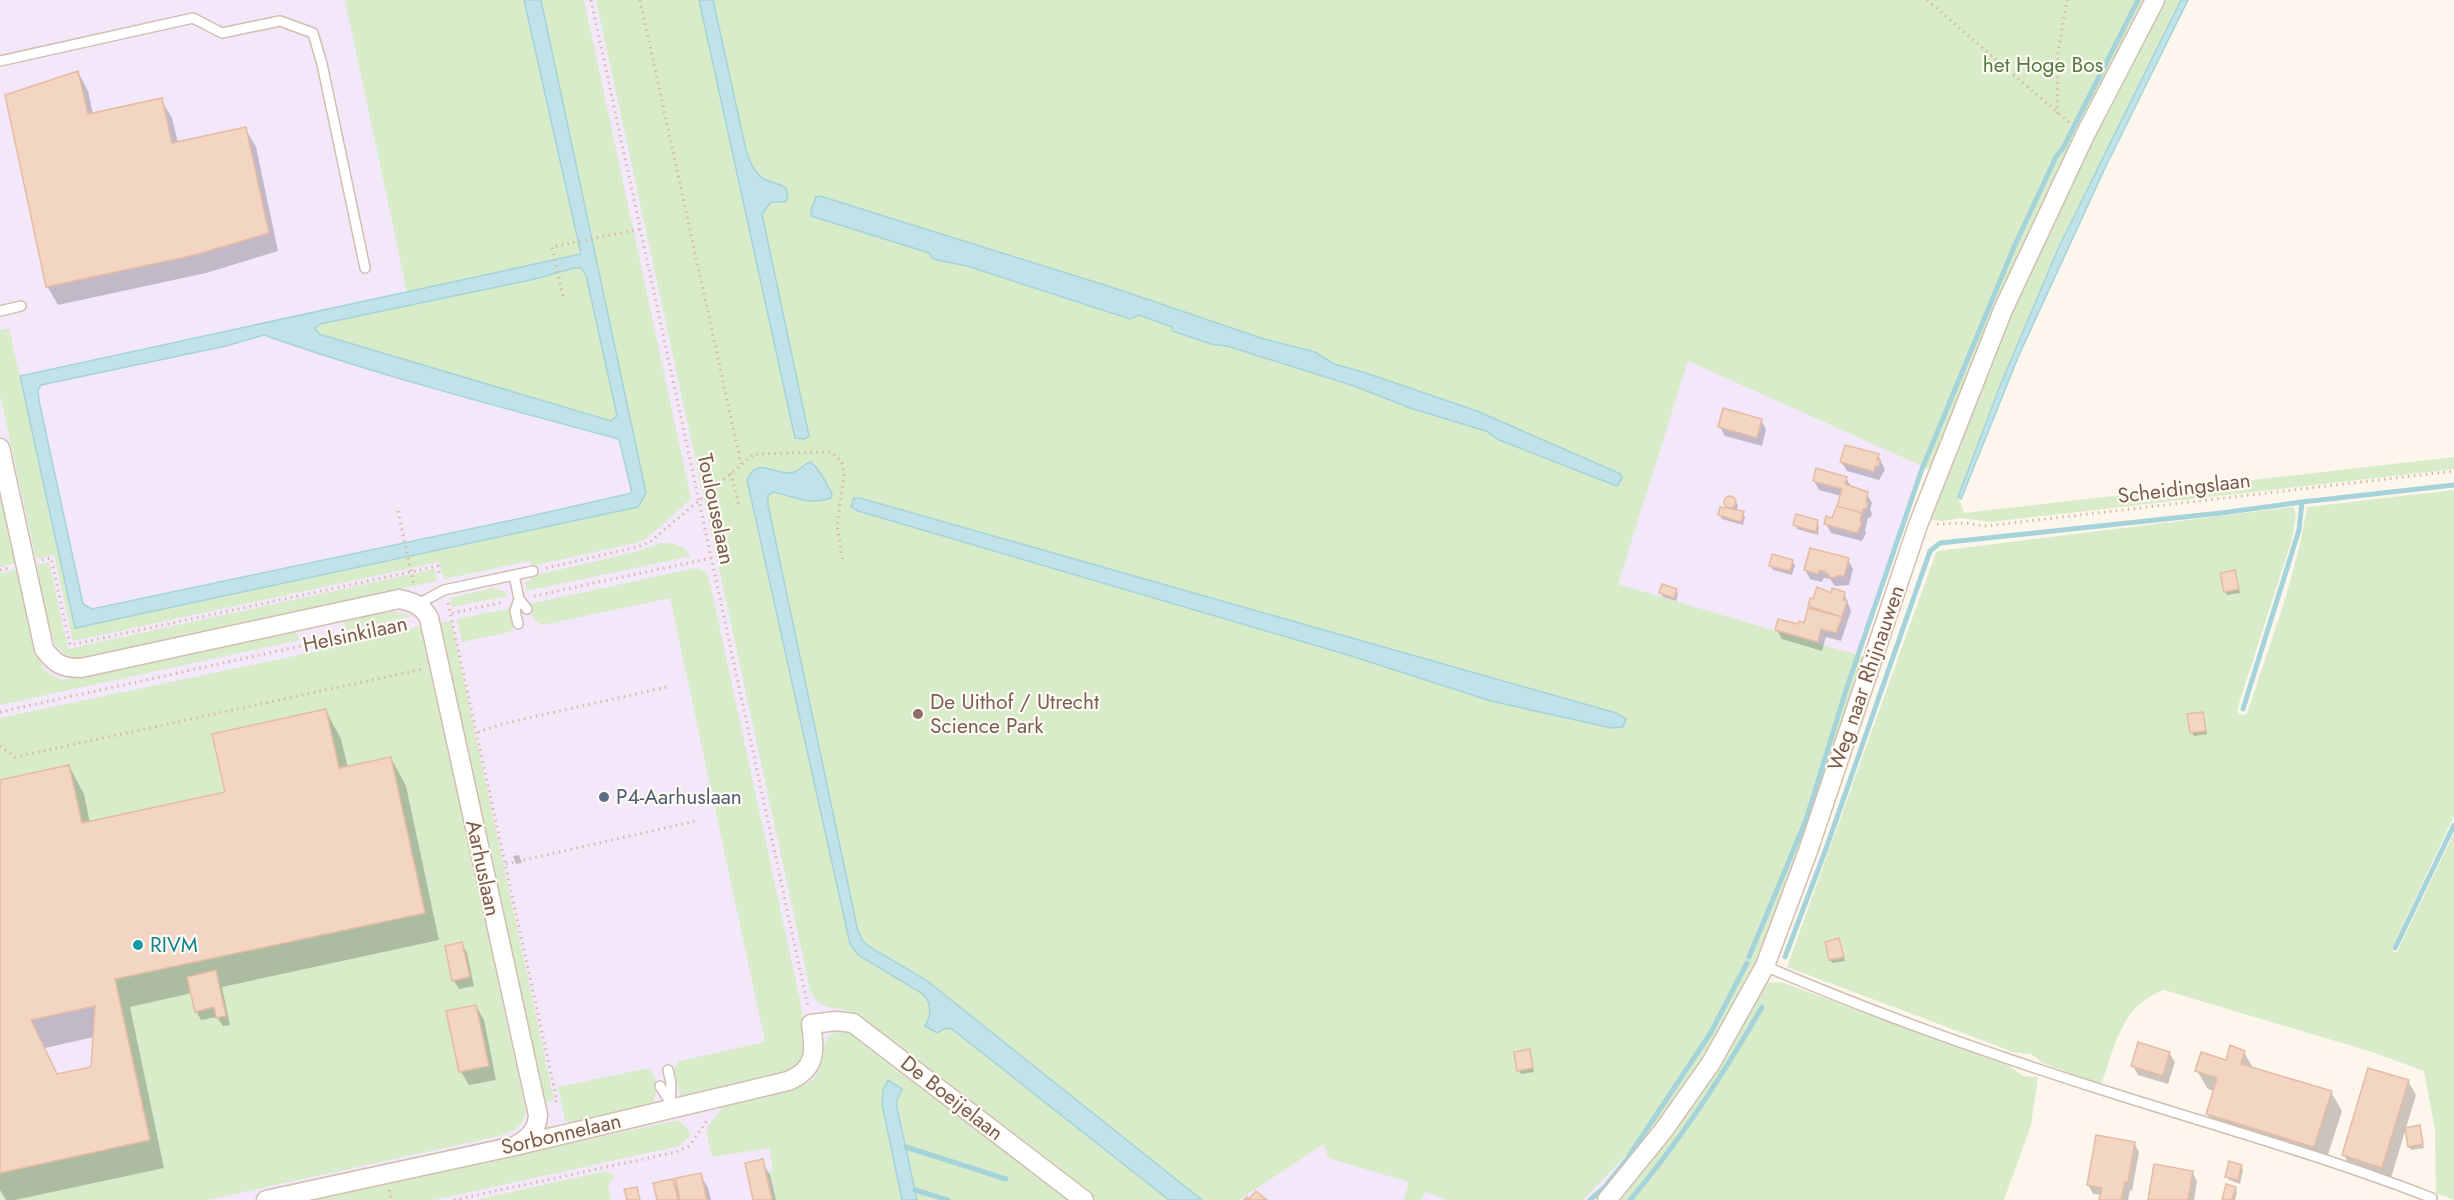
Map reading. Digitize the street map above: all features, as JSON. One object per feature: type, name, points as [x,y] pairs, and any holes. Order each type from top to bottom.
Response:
[{"type":"street","name":"Weg naar Rhijnauwen","points":[[1607,1200],[1663,1131],[1711,1063],[1765,966],[1812,839],[1918,525],[2003,310],[2086,133],[2155,0]]},
{"type":"street","points":[[0,448],[25,564]]},
{"type":"street","name":"Helsinkilaan","points":[[25,564],[44,649],[54,662],[66,668],[81,668],[399,599],[423,611]]},
{"type":"street","name":"Aarhuslaan","points":[[423,611],[536,1106],[537,1124],[534,1132],[515,1146]]},
{"type":"street","name":"De Boeijelaan","points":[[811,1024],[836,1021],[853,1023],[1084,1200]]},
{"type":"street","name":"Sorbonnelaan","points":[[266,1200],[515,1146],[669,1105],[723,1096],[800,1077],[808,1069],[813,1057],[811,1024]]},
{"type":"lane","points":[[0,61],[193,18],[222,33],[280,21],[313,33],[322,64],[365,268]]},
{"type":"lane","points":[[0,310],[21,306]]},
{"type":"lane","name":"Helsinkilaan","points":[[423,611],[444,590],[533,571]]},
{"type":"lane","points":[[514,575],[519,599],[527,609]]},
{"type":"lane","points":[[518,624],[515,611],[519,599]]},
{"type":"lane","points":[[1765,966],[1835,996],[2019,1063],[2257,1137],[2432,1198]]},
{"type":"lane","points":[[668,1070],[671,1083],[669,1105]]},
{"type":"lane","points":[[660,1086],[669,1105]]},
{"type":"path","name":"Toulouselaan","points":[[591,0],[811,1024]]},
{"type":"path","points":[[640,0],[741,464]]},
{"type":"path","points":[[1927,0],[2069,123]]},
{"type":"path","points":[[2057,114],[2058,52],[2067,0]]},
{"type":"path","points":[[562,296],[552,248],[640,229]]},
{"type":"path","points":[[533,571],[644,545],[656,538],[741,464],[759,452],[831,452],[842,462],[844,475],[837,525],[843,562]]},
{"type":"path","name":"Scheidingslaan","points":[[1918,525],[1965,523],[1986,526],[2454,471]]},
{"type":"path","points":[[731,473],[739,506]]},
{"type":"path","points":[[398,511],[411,572],[423,611]]},
{"type":"path","points":[[25,564],[51,558],[70,645],[438,566],[452,613],[557,1101],[536,1106]]},
{"type":"path","name":"Helsinkilaan","points":[[0,712],[423,611],[452,613],[711,558]]},
{"type":"path","points":[[0,746],[15,758],[430,667]]},
{"type":"path","points":[[478,732],[502,724],[667,687]]},
{"type":"path","points":[[506,864],[696,821]]},
{"type":"path","points":[[454,1200],[676,1152],[689,1146],[723,1096]]},
{"type":"shaded area","name":"De Uithof / Utrecht Science Park","points":[[0,0],[1882,0],[1991,300],[1921,466],[1750,962],[1709,1033],[1605,1185],[1588,1200],[0,1200]]},
{"type":"green space","points":[[345,0],[524,0],[581,254],[407,292]]},
{"type":"green space","points":[[541,0],[584,0],[691,499],[646,539],[635,543],[532,566],[530,561],[444,579],[439,562],[73,641],[54,555],[36,559],[0,395],[0,330],[9,328],[75,628],[638,507],[594,254]]},
{"type":"green space","name":"het Hoge Bos","points":[[596,0],[699,0],[796,439],[805,439],[809,436],[762,214],[771,202],[782,203],[771,181],[761,176],[755,169],[746,150],[713,0],[2152,0],[1931,470],[1688,361],[1618,584],[1867,658],[1770,937],[1719,1037],[1658,1128],[1640,1141],[1583,1200],[1448,1200],[1425,1192],[1422,1200],[1404,1200],[1409,1182],[1328,1158],[1324,1144],[1239,1200],[1202,1200],[926,980],[868,946],[862,940],[857,927],[768,505],[768,496],[773,492],[796,499],[823,501],[828,486],[815,464],[810,462],[803,464],[797,471],[749,493],[850,944],[858,955],[923,994],[930,1010],[926,1026],[940,1030],[948,1027],[952,1029],[1169,1200],[1095,1200],[851,1012],[821,1004],[810,989]]},
{"type":"green space","points":[[2159,0],[2181,0],[2058,249],[2000,386],[1958,497],[1964,513],[2454,457],[2454,469],[1990,522],[1961,518],[1943,521],[1930,520],[1974,392]]},
{"type":"green space","points":[[574,267],[581,268],[586,275],[617,416],[611,421],[319,334],[315,328],[320,324],[535,279]]},
{"type":"green space","points":[[0,489],[15,563],[0,567]]},
{"type":"green space","points":[[2454,490],[2454,816],[2392,948],[2394,952],[2397,952],[2454,833],[2454,1200],[2436,1193],[2435,1129],[2424,1071],[2372,1052],[2164,990],[2150,997],[2129,1016],[2116,1042],[2101,1085],[2043,1063],[2031,1054],[2016,1053],[1787,967],[1938,551],[2293,507],[2296,514],[2292,539],[2237,710],[2239,714],[2244,715],[2247,713],[2289,585],[2307,507]]},
{"type":"green space","points":[[662,543],[678,545],[691,556],[527,591],[525,582],[531,580],[531,576],[632,553]]},
{"type":"green space","points":[[49,562],[68,649],[435,569],[437,581],[83,658],[63,653],[51,635],[37,565]]},
{"type":"green space","points":[[695,568],[706,572],[709,578],[800,1000],[808,1049],[798,1070],[761,1081],[681,1097],[674,1069],[679,1061],[765,1042],[670,598],[542,625],[533,619],[530,604]]},
{"type":"green space","points":[[18,569],[38,658],[45,671],[61,680],[295,631],[300,640],[0,705],[0,573]]},
{"type":"green space","points":[[493,588],[504,591],[509,596],[452,607],[450,598]]},
{"type":"green space","points":[[511,608],[514,625],[510,632],[462,642],[457,619]]},
{"type":"green space","points":[[394,611],[412,616],[346,630],[344,621]]},
{"type":"green space","points":[[451,621],[554,1100],[544,1103],[440,623]]},
{"type":"green space","points":[[421,626],[526,1111],[523,1121],[513,1130],[499,1136],[207,1200],[0,1200],[0,1173],[150,1140],[115,979],[425,912],[391,757],[339,768],[326,710],[213,734],[225,792],[82,823],[69,765],[0,780],[0,718],[332,648]]},
{"type":"green space","points":[[1781,982],[2009,1066],[2023,1076],[2038,1077],[2031,1125],[2004,1200],[1615,1200],[1764,983]]},
{"type":"green space","points":[[835,1032],[858,1037],[1072,1200],[917,1200],[897,1100],[886,1081],[882,1104],[902,1200],[774,1200],[768,1172],[773,1171],[769,1148],[712,1157],[706,1129],[724,1106],[731,1102],[796,1088],[812,1080],[820,1068],[826,1041]]},
{"type":"green space","points":[[649,1069],[656,1081],[653,1104],[573,1122],[565,1121],[558,1087]]},
{"type":"green space","points":[[678,1120],[691,1135],[679,1146],[434,1200],[313,1200]]},
{"type":"green space","points":[[606,1171],[614,1176],[608,1185],[611,1200],[475,1200]]},
{"type":"water","points":[[524,0],[541,0],[646,493],[638,507],[75,628],[20,376],[581,254]],"holes":[[[581,268],[586,275],[617,416],[611,421],[319,334],[315,328],[320,324],[535,279]],[[264,335],[396,377],[619,439],[632,493],[92,609],[83,604],[39,401],[38,390],[41,385],[226,346]]]},
{"type":"water","points":[[699,0],[713,0],[750,162],[760,176],[786,188],[788,198],[785,202],[771,202],[762,214],[809,436],[805,439],[795,438]]},
{"type":"water","points":[[2181,0],[2188,0],[2106,166],[2019,355],[1961,499],[1958,497],[2000,386],[2058,249]]},
{"type":"water","points":[[820,196],[1114,288],[1264,339],[1315,352],[1334,364],[1477,411],[1621,474],[1622,478],[1617,486],[1499,440],[1486,431],[1410,408],[1354,386],[1227,346],[1211,344],[1172,331],[1172,327],[1139,315],[1130,319],[967,266],[933,259],[929,253],[811,216],[816,197]]},
{"type":"water","points":[[810,462],[822,476],[832,494],[831,498],[809,501],[773,492],[768,496],[768,505],[857,927],[862,940],[868,946],[926,980],[1202,1200],[1169,1200],[952,1029],[946,1028],[937,1033],[925,1026],[930,1009],[923,994],[858,955],[850,944],[747,480],[757,469],[769,468],[788,473]]},
{"type":"water","points":[[854,498],[1616,713],[1626,719],[1623,727],[1612,728],[1491,701],[1348,655],[858,511],[851,507]]},
{"type":"water","points":[[888,1080],[902,1089],[897,1100],[897,1107],[917,1200],[902,1200],[882,1104],[883,1090]]},
{"type":"building","points":[[78,71],[88,114],[162,98],[172,143],[246,127],[269,233],[195,255],[46,287],[5,95]]},
{"type":"building","points":[[1723,408],[1762,419],[1757,438],[1718,427]]},
{"type":"building","points":[[1845,445],[1879,454],[1878,467],[1875,466],[1874,472],[1840,462]]},
{"type":"building","points":[[1816,468],[1847,477],[1845,484],[1868,492],[1867,508],[1863,509],[1862,513],[1837,506],[1842,489],[1813,481]]},
{"type":"building","points":[[1732,496],[1735,497],[1735,507],[1728,508],[1725,507],[1724,500],[1725,497]]},
{"type":"building","points":[[1837,506],[1862,513],[1860,520],[1862,523],[1857,533],[1824,524],[1826,516],[1832,518]]},
{"type":"building","points":[[1720,507],[1744,511],[1741,522],[1718,515]]},
{"type":"building","points":[[1796,514],[1818,520],[1816,532],[1793,525]]},
{"type":"building","points":[[1810,548],[1849,558],[1844,577],[1839,575],[1833,578],[1829,577],[1825,571],[1819,570],[1818,574],[1804,570]]},
{"type":"building","points":[[1772,554],[1793,560],[1790,571],[1769,566]]},
{"type":"building","points":[[2235,570],[2239,589],[2224,592],[2220,573]]},
{"type":"building","points":[[1662,584],[1677,589],[1674,598],[1659,593]]},
{"type":"building","points":[[1817,587],[1831,593],[1832,588],[1845,592],[1843,600],[1847,601],[1842,617],[1808,606]]},
{"type":"building","points":[[1808,608],[1842,617],[1836,633],[1821,629],[1818,642],[1775,630],[1778,619],[1798,624],[1799,621],[1804,623]]},
{"type":"building","name":"RIVM","points":[[326,709],[339,768],[391,757],[425,913],[115,979],[150,1140],[0,1173],[0,780],[69,765],[82,823],[225,792],[212,734]],"holes":[[[95,1006],[91,1067],[57,1074],[31,1020]]]},
{"type":"building","points":[[2203,712],[2206,731],[2190,733],[2187,714]]},
{"type":"building","points":[[1839,938],[1844,957],[1829,960],[1825,942]]},
{"type":"building","points":[[462,942],[470,977],[452,981],[445,946]]},
{"type":"building","points":[[216,970],[226,1016],[216,1018],[214,1007],[195,1012],[187,977]]},
{"type":"building","points":[[476,1005],[489,1066],[459,1072],[446,1011]]},
{"type":"building","points":[[2138,1042],[2170,1052],[2163,1076],[2131,1066]]},
{"type":"building","points":[[2230,1045],[2245,1051],[2241,1064],[2332,1091],[2314,1147],[2206,1114],[2217,1078],[2195,1071],[2201,1052],[2226,1060]]},
{"type":"building","points":[[1530,1049],[1533,1068],[1517,1071],[1514,1052]]},
{"type":"building","points":[[2368,1068],[2409,1080],[2382,1168],[2342,1155]]},
{"type":"building","points":[[2420,1125],[2423,1144],[2408,1147],[2405,1128]]},
{"type":"building","points":[[2096,1135],[2135,1142],[2128,1182],[2125,1182],[2121,1200],[2099,1200],[2102,1188],[2087,1185]]},
{"type":"building","points":[[763,1159],[772,1200],[753,1200],[745,1163]]},
{"type":"building","points":[[2229,1161],[2242,1165],[2238,1180],[2225,1177]]},
{"type":"building","points":[[2154,1164],[2193,1171],[2188,1200],[2148,1200]]},
{"type":"building","points":[[701,1173],[707,1200],[680,1200],[675,1178]]},
{"type":"building","points":[[673,1179],[678,1200],[657,1200],[653,1183]]},
{"type":"building","points":[[2226,1184],[2236,1187],[2232,1200],[2222,1200]]},
{"type":"building","points":[[637,1187],[640,1200],[627,1200],[624,1189]]},
{"type":"building","points":[[1256,1191],[1267,1200],[1244,1200],[1247,1197],[1249,1199]]},
{"type":"waterway","points":[[1749,957],[1806,820],[1847,687],[1922,469],[2014,247],[2056,157],[2063,148],[2138,0]]},
{"type":"waterway","points":[[1785,957],[1827,846],[1930,551],[1940,543],[2454,485]]},
{"type":"waterway","points":[[2243,709],[2299,530],[2302,502]]},
{"type":"waterway","points":[[2395,948],[2454,825]]},
{"type":"waterway","points":[[1590,1200],[1604,1188],[1627,1159],[1710,1034],[1747,963]]},
{"type":"waterway","points":[[1630,1200],[1667,1154],[1700,1106],[1762,1007]]},
{"type":"waterway","points":[[906,1147],[1006,1179]]},
{"type":"waterway","points":[[915,1190],[948,1200]]},
{"type":"place","name":"De Uithof / Utrecht Science Park","points":[[918,714]]},
{"type":"place","name":"P4-Aarhuslaan","points":[[604,797]]},
{"type":"place","name":"RIVM","points":[[138,945]]}]
